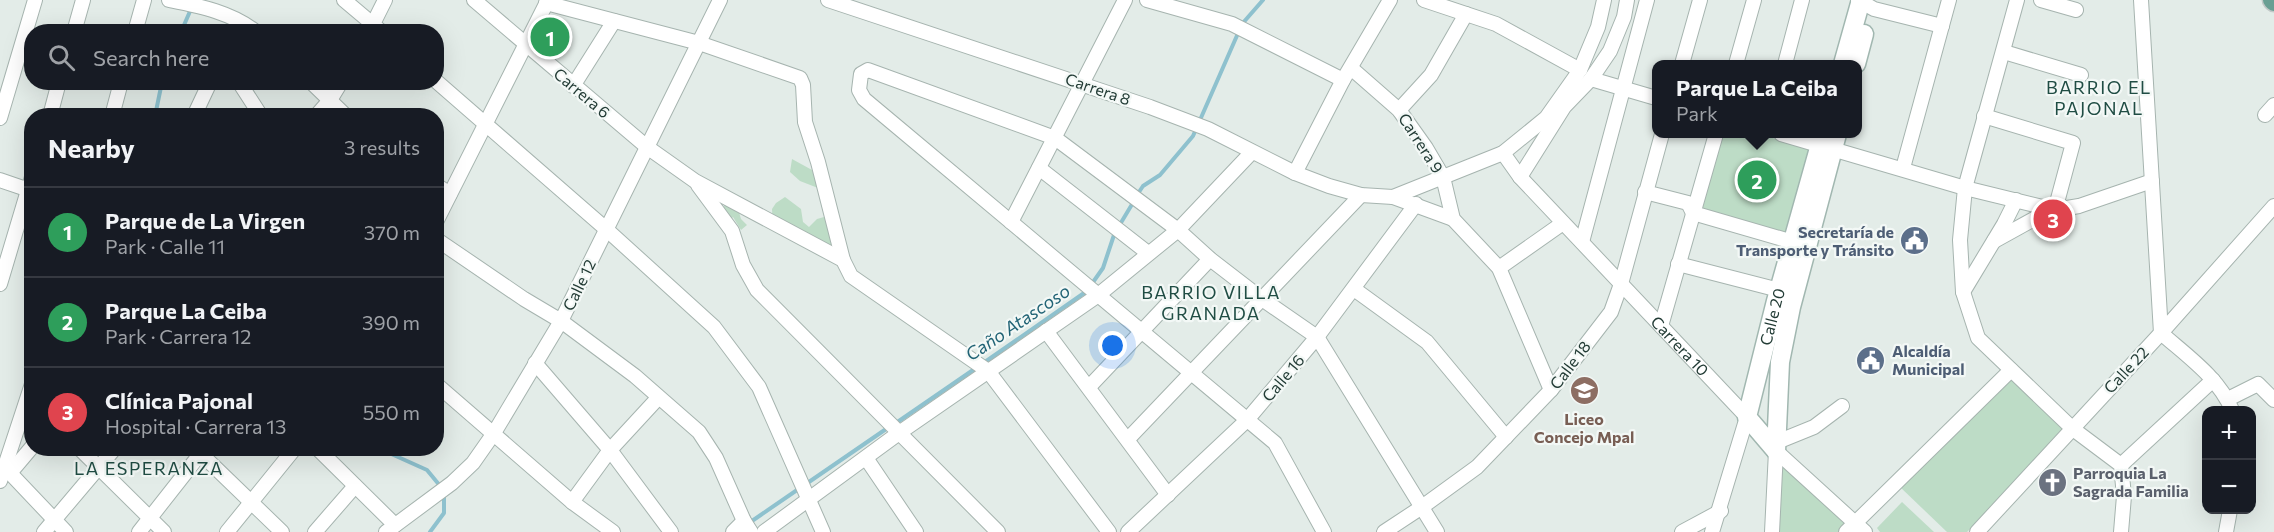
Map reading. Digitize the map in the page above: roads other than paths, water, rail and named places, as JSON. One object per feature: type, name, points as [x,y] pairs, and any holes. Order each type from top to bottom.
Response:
[{"type":"street","points":[[28,24],[35,0]]},
{"type":"street","points":[[76,24],[83,0]]},
{"type":"street","points":[[137,24],[144,0]]},
{"type":"street","points":[[169,0],[205,7],[235,24]]},
{"type":"street","points":[[344,0],[370,24]]},
{"type":"street","points":[[377,24],[385,0]]},
{"type":"street","name":"Carrera 6","points":[[474,0],[647,147],[695,181]]},
{"type":"street","name":"Calle 12","points":[[390,529],[437,491],[452,483],[473,463],[494,433],[561,321],[720,0]]},
{"type":"street","name":"Carrera 8","points":[[828,0],[1083,84],[1190,122],[1295,173],[1329,186],[1361,195],[1394,197]]},
{"type":"street","points":[[1011,222],[1125,0]]},
{"type":"street","name":"Carrera 9","points":[[1147,0],[1232,24],[1347,74],[1399,110],[1443,177],[1453,219],[1499,268],[1551,390]]},
{"type":"street","points":[[1295,173],[1347,74],[1390,0]]},
{"type":"street","points":[[1424,0],[1462,8],[1580,70]]},
{"type":"street","points":[[1394,197],[1503,153],[1546,118],[1580,70],[1598,27],[1605,0]]},
{"type":"street","points":[[1520,177],[1564,107],[1591,79],[1610,51],[1624,17],[1627,0]]},
{"type":"street","points":[[1582,242],[1647,0]]},
{"type":"street","points":[[1683,60],[1700,0]]},
{"type":"street","points":[[1737,60],[1754,0]]},
{"type":"street","points":[[1786,60],[1802,0]]},
{"type":"street","points":[[1903,168],[1949,0]]},
{"type":"street","points":[[2017,0],[1965,188],[1960,240],[1963,292],[1978,338],[2073,429],[2121,465],[2124,496],[2121,532]]},
{"type":"street","points":[[2041,0],[2076,10]]},
{"type":"street","points":[[2140,0],[2161,333],[2213,380],[2230,405],[2258,384],[2274,399]]},
{"type":"street","points":[[444,206],[547,1],[699,43],[797,76],[802,81],[805,122],[818,162],[843,260],[851,276],[982,367],[1109,532]]},
{"type":"street","points":[[1865,2],[1942,26]]},
{"type":"street","points":[[1844,60],[1865,2]]},
{"type":"street","points":[[1857,60],[1865,2]]},
{"type":"street","points":[[1399,110],[1431,75],[1462,8]]},
{"type":"street","points":[[573,86],[614,21]]},
{"type":"street","points":[[0,118],[24,37]]},
{"type":"street","points":[[2004,52],[2081,75]]},
{"type":"street","points":[[1324,532],[1275,442],[864,99],[859,90],[861,74],[868,70],[1055,138],[1178,230],[1210,259],[1262,299],[1317,337],[1437,532]]},
{"type":"street","points":[[1591,79],[1652,97]]},
{"type":"street","points":[[444,88],[606,229],[714,327],[759,387],[823,532]]},
{"type":"street","points":[[52,108],[57,90]]},
{"type":"street","points":[[114,108],[119,90]]},
{"type":"street","points":[[198,108],[206,90]]},
{"type":"street","points":[[244,90],[256,108]]},
{"type":"street","points":[[319,90],[338,108]]},
{"type":"street","points":[[323,108],[336,90]]},
{"type":"street","points":[[1984,116],[2073,143],[2053,210]]},
{"type":"street","name":"Calle 18","points":[[1384,532],[1477,467],[1551,390],[1611,312],[1621,284],[1661,138]]},
{"type":"street","points":[[1661,326],[1715,138]]},
{"type":"street","points":[[1812,138],[1828,140],[1965,188],[2053,210]]},
{"type":"street","name":"Calle 20","points":[[1747,417],[1792,242],[1828,140]]},
{"type":"street","name":"Calle 20","points":[[1776,447],[1780,362],[1828,140]]},
{"type":"street","points":[[764,532],[803,490],[866,458],[894,428],[982,367],[1046,331],[1091,290],[1148,253],[1178,230],[1252,152]]},
{"type":"street","name":"Carrera 10","points":[[1503,153],[1520,177],[1563,223],[1856,529]]},
{"type":"street","points":[[1039,168],[1148,253]]},
{"type":"street","points":[[0,180],[24,185]]},
{"type":"street","points":[[695,181],[843,260]]},
{"type":"street","points":[[695,181],[732,231],[743,265],[758,290],[998,532]]},
{"type":"street","points":[[1992,242],[2053,210],[2079,206],[2152,181]]},
{"type":"street","points":[[444,190],[450,194]]},
{"type":"street","points":[[1645,192],[1688,203],[1693,213],[1792,242]]},
{"type":"street","points":[[1128,439],[1361,195]]},
{"type":"street","points":[[1394,197],[1453,219]]},
{"type":"street","points":[[1963,292],[2016,200]]},
{"type":"street","name":"Calle 16","points":[[1128,532],[1247,420],[1317,337],[1416,204]]},
{"type":"street","points":[[0,284],[24,206]]},
{"type":"street","name":"Calle 22","points":[[1977,532],[2161,333],[2274,206]]},
{"type":"street","points":[[1499,268],[1563,223]]},
{"type":"street","points":[[444,244],[524,299],[561,321],[635,376],[699,432],[716,458],[748,527],[733,532]]},
{"type":"street","points":[[1089,387],[1210,259]]},
{"type":"street","points":[[1678,264],[1779,290]]},
{"type":"street","points":[[1354,289],[1427,342],[1506,437]]},
{"type":"street","points":[[1046,331],[1168,495]]},
{"type":"street","points":[[535,363],[610,450],[671,532]]},
{"type":"street","points":[[1856,529],[2011,370]]},
{"type":"street","points":[[2121,465],[2213,380]]},
{"type":"street","points":[[444,391],[572,502],[596,527],[613,532]]},
{"type":"street","points":[[572,502],[610,450],[658,398]]},
{"type":"street","points":[[1772,532],[1776,447],[1814,427],[1842,406]]},
{"type":"street","points":[[4,472],[24,409]]},
{"type":"street","points":[[1713,532],[1747,417]]},
{"type":"street","points":[[4,472],[24,454]]},
{"type":"street","points":[[87,456],[164,532]]},
{"type":"street","points":[[44,532],[109,456]]},
{"type":"street","points":[[139,532],[196,456]]},
{"type":"street","points":[[207,456],[282,532]]},
{"type":"street","points":[[227,532],[288,456]]},
{"type":"street","points":[[325,456],[355,486],[390,529]]},
{"type":"street","points":[[866,458],[916,532]]},
{"type":"street","points":[[4,472],[66,532]]},
{"type":"street","points":[[315,532],[355,486]]},
{"type":"street","points":[[1682,532],[1720,511]]},
{"type":"street","points":[[2226,532],[2229,514]]},
{"type":"waterway","name":"Caño Atascoso","points":[[1242,24],[1263,0]]},
{"type":"waterway","points":[[184,24],[191,9]]},
{"type":"waterway","name":"Caño Atascoso","points":[[1137,195],[1143,186],[1160,175],[1193,136],[1239,31]]},
{"type":"waterway","points":[[157,108],[160,90]]},
{"type":"waterway","name":"Caño Atascoso","points":[[1119,226],[1134,201]]},
{"type":"waterway","name":"Caño Atascoso","points":[[1091,285],[1103,268],[1115,232]]},
{"type":"waterway","name":"Caño Atascoso","points":[[982,364],[1087,291]]},
{"type":"waterway","name":"Caño Atascoso","points":[[896,423],[976,368]]},
{"type":"waterway","name":"Caño Atascoso","points":[[806,484],[889,427]]},
{"type":"waterway","points":[[396,456],[427,470],[441,487]]},
{"type":"waterway","name":"Caño Atascoso","points":[[749,523],[800,488]]},
{"type":"waterway","points":[[430,532],[444,513],[444,493]]},
{"type":"place","name":"Parque de La Virgen","points":[[550,37]]},
{"type":"place","name":"Parque La Ceiba","points":[[1757,180]]},
{"type":"place","name":"Clínica Pajonal","points":[[2053,219]]},
{"type":"place","name":"Secretaría de Transporte y Tránsito","points":[[1915,241]]},
{"type":"place","name":"Alcaldía Municipal","points":[[1871,360]]},
{"type":"place","name":"Liceo Concejo Mpal","points":[[1584,391]]},
{"type":"place","name":"Parroquia La Sagrada Familia","points":[[2052,482]]},
{"type":"district","name":"BARRIO EL PAJONAL","points":[[2099,98]]},
{"type":"district","name":"BARRIO VILLA GRANADA","points":[[1211,303]]},
{"type":"district","name":"LA ESPERANZA","points":[[149,469]]}]
